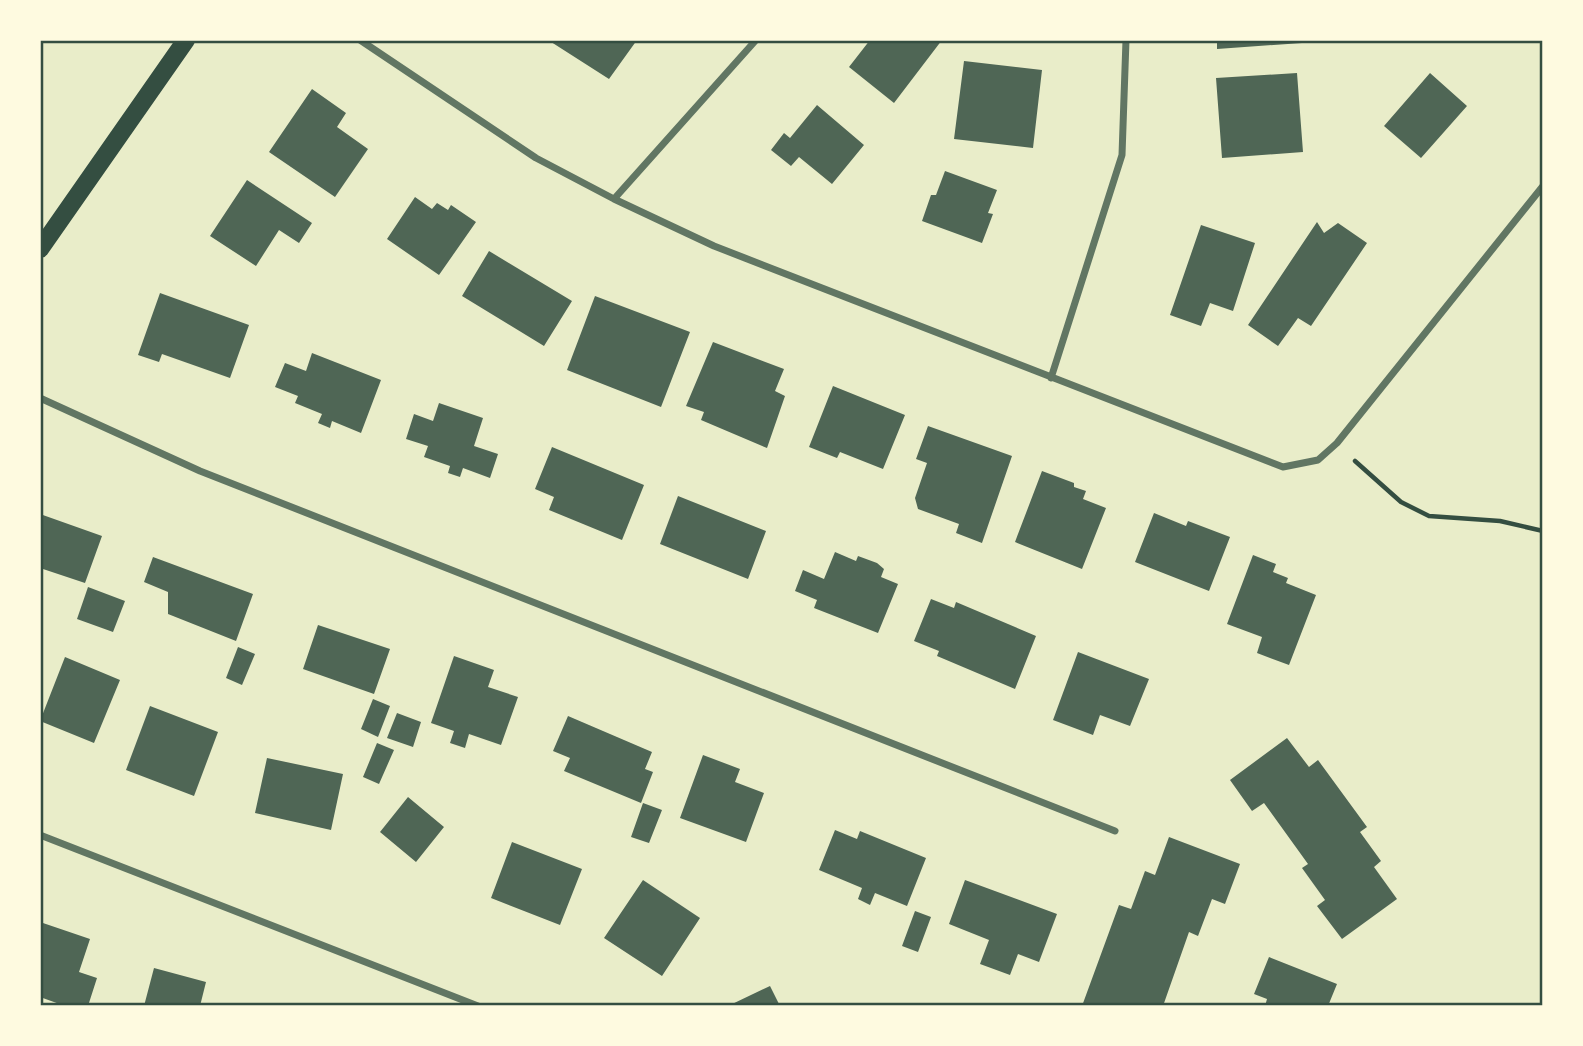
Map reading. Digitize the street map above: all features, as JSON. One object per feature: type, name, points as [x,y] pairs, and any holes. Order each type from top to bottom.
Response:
[{"type":"main road","points":[[40,249],[186,40]]},
{"type":"street","points":[[360,40],[536,158],[614,199],[714,246],[1283,467],[1318,460],[1337,443],[1543,186]]},
{"type":"street","points":[[614,199],[756,40]]},
{"type":"street","points":[[1051,378],[1122,155],[1126,40]]},
{"type":"street","points":[[40,398],[200,471],[1115,831]]},
{"type":"street","points":[[40,835],[478,1006]]},
{"type":"path","points":[[1337,443],[1401,502],[1429,516],[1500,521],[1543,531]]},
{"type":"building","points":[[548,40],[637,40],[609,79]]},
{"type":"building","points":[[870,40],[942,40],[894,103],[849,67]]},
{"type":"building","points":[[1217,40],[1302,40],[1302,43],[1217,49]]},
{"type":"building","points":[[964,61],[1042,70],[1033,148],[954,139]]},
{"type":"building","points":[[1297,73],[1303,152],[1222,158],[1216,78]]},
{"type":"building","points":[[1430,73],[1467,106],[1421,158],[1384,126]]},
{"type":"building","points":[[312,89],[346,113],[337,127],[368,149],[335,197],[269,152]]},
{"type":"building","points":[[817,105],[864,145],[832,184],[799,157],[791,166],[771,150],[784,133],[790,138]]},
{"type":"building","points":[[945,171],[997,190],[988,213],[993,214],[982,243],[922,221],[931,195],[936,195]]},
{"type":"building","points":[[247,180],[312,223],[299,243],[279,230],[256,266],[210,236]]},
{"type":"building","points":[[415,197],[432,209],[437,203],[448,210],[451,205],[476,222],[439,275],[387,239]]},
{"type":"building","points":[[1317,222],[1324,233],[1338,223],[1367,243],[1311,326],[1298,318],[1278,346],[1248,325]]},
{"type":"building","points":[[1201,225],[1255,243],[1233,311],[1210,303],[1201,326],[1170,315]]},
{"type":"building","points":[[489,251],[572,301],[544,346],[462,296]]},
{"type":"building","points":[[160,293],[249,325],[230,378],[162,354],[159,362],[138,355]]},
{"type":"building","points":[[595,296],[690,332],[661,407],[567,370]]},
{"type":"building","points":[[713,342],[784,369],[775,391],[785,396],[767,448],[701,420],[704,412],[686,406]]},
{"type":"building","points":[[312,353],[381,380],[361,433],[332,421],[330,428],[318,423],[322,414],[295,403],[298,396],[275,387],[285,363],[306,371]]},
{"type":"building","points":[[833,386],[905,415],[883,469],[840,452],[837,458],[809,447]]},
{"type":"building","points":[[439,403],[483,418],[474,446],[498,454],[490,478],[463,468],[460,477],[448,473],[450,466],[424,457],[428,446],[406,439],[414,414],[433,421]]},
{"type":"building","points":[[928,426],[1012,456],[982,543],[956,533],[959,524],[918,509],[915,498],[927,463],[916,459]]},
{"type":"building","points":[[552,447],[644,485],[622,540],[549,510],[554,497],[535,489]]},
{"type":"building","points":[[1042,471],[1074,483],[1074,487],[1086,491],[1083,499],[1106,508],[1082,569],[1015,542]]},
{"type":"building","points":[[678,496],[766,531],[748,579],[660,544]]},
{"type":"building","points":[[1154,513],[1186,526],[1188,521],[1230,537],[1209,591],[1135,562]]},
{"type":"building","points":[[40,514],[102,536],[85,583],[40,568]]},
{"type":"building","points":[[835,552],[856,561],[858,556],[877,563],[884,569],[881,577],[898,584],[878,633],[814,608],[817,600],[795,591],[803,570],[824,579]]},
{"type":"building","points":[[1253,555],[1276,564],[1273,572],[1288,578],[1286,583],[1316,595],[1289,665],[1257,653],[1262,637],[1227,624]]},
{"type":"building","points":[[153,557],[253,594],[236,641],[168,614],[168,592],[144,582]]},
{"type":"building","points":[[88,587],[125,601],[113,632],[77,619]]},
{"type":"building","points":[[931,599],[954,608],[956,602],[1036,636],[1015,689],[937,656],[939,651],[914,641]]},
{"type":"building","points":[[318,625],[390,649],[374,694],[303,669]]},
{"type":"building","points":[[238,647],[255,654],[242,685],[226,678]]},
{"type":"building","points":[[1078,652],[1149,679],[1130,726],[1100,715],[1093,735],[1053,720]]},
{"type":"building","points":[[454,656],[494,670],[488,687],[518,697],[501,745],[469,734],[465,748],[450,743],[454,731],[431,723]]},
{"type":"building","points":[[65,657],[120,680],[94,743],[40,721]]},
{"type":"building","points":[[373,699],[390,706],[378,737],[361,729]]},
{"type":"building","points":[[150,706],[218,732],[194,796],[126,770]]},
{"type":"building","points":[[397,713],[421,722],[413,747],[387,738]]},
{"type":"building","points":[[568,716],[652,752],[645,769],[653,772],[641,803],[564,771],[570,758],[553,751]]},
{"type":"building","points":[[1287,738],[1309,767],[1318,760],[1367,827],[1360,832],[1381,861],[1374,867],[1397,899],[1342,939],[1317,906],[1325,900],[1302,868],[1308,864],[1264,803],[1252,811],[1230,780]]},
{"type":"building","points":[[377,743],[394,750],[379,784],[363,777]]},
{"type":"building","points":[[703,755],[740,769],[735,782],[764,793],[746,842],[680,818]]},
{"type":"building","points":[[267,758],[343,774],[331,830],[255,813]]},
{"type":"building","points":[[408,797],[444,827],[416,862],[380,832]]},
{"type":"building","points":[[643,803],[662,810],[649,843],[631,837]]},
{"type":"building","points":[[835,830],[857,839],[860,831],[926,858],[907,906],[875,893],[870,905],[858,899],[862,888],[819,870]]},
{"type":"building","points":[[1169,837],[1240,864],[1225,904],[1212,899],[1198,936],[1189,932],[1163,1006],[1082,1006],[1119,905],[1131,909],[1145,871],[1155,875]]},
{"type":"building","points":[[512,842],[582,869],[560,925],[491,898]]},
{"type":"building","points":[[643,880],[700,918],[662,976],[604,938]]},
{"type":"building","points":[[965,880],[1057,914],[1039,962],[1018,954],[1010,975],[980,964],[989,940],[949,924]]},
{"type":"building","points":[[915,911],[931,917],[918,952],[902,946]]},
{"type":"building","points":[[40,922],[90,939],[79,972],[97,978],[88,1006],[65,1006],[40,997]]},
{"type":"building","points":[[1269,957],[1337,984],[1328,1006],[1265,1006],[1267,999],[1254,994]]},
{"type":"building","points":[[154,968],[206,982],[200,1006],[144,1006]]},
{"type":"building","points":[[770,986],[780,1006],[728,1006]]}]
